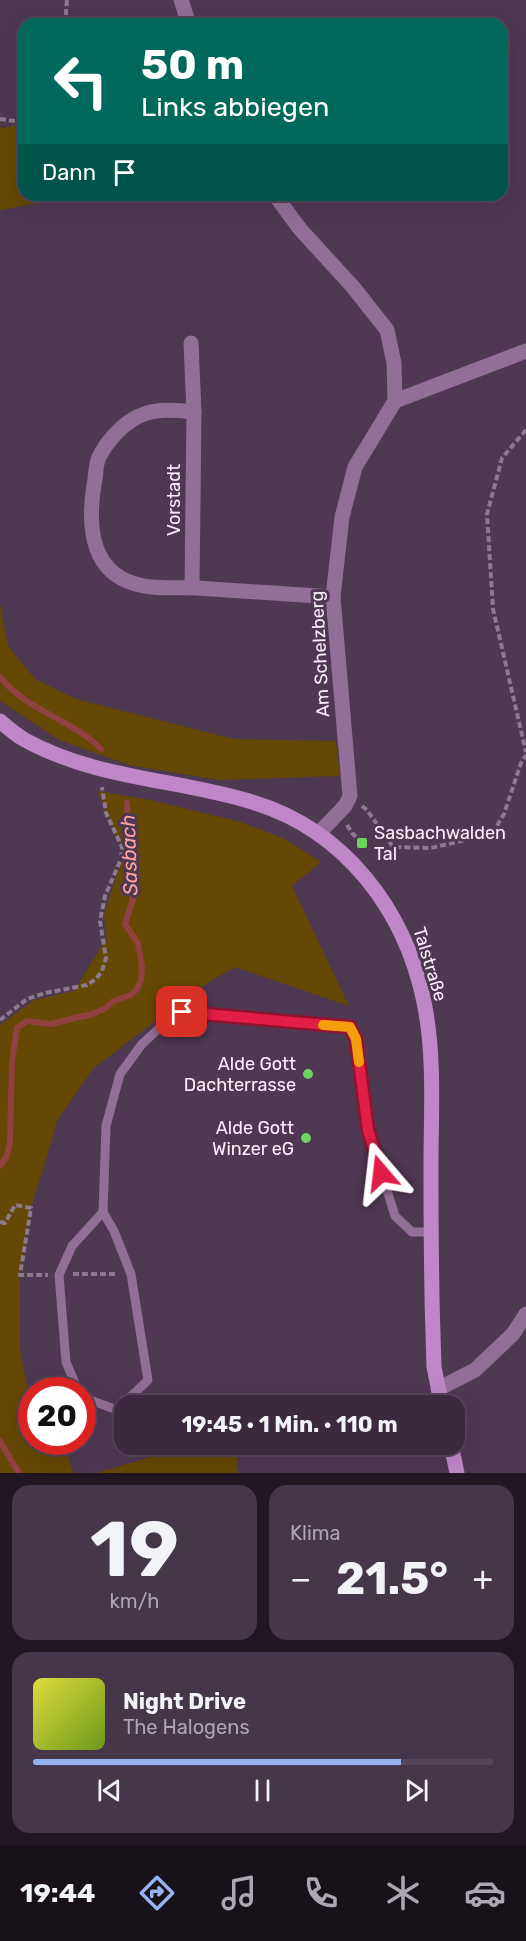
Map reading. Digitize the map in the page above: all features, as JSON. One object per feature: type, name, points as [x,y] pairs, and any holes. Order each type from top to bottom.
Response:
[{"type":"main road","name":"Talstraße","points":[[0,721],[23,739],[74,762],[138,778],[200,788],[254,802],[290,817],[341,850],[360,869],[385,905],[400,929],[418,976],[428,1033],[431,1090],[434,1367],[439,1395]]},
{"type":"main road","points":[[453,1455],[457,1473]]},
{"type":"street","points":[[181,0],[187,18]]},
{"type":"street","points":[[279,201],[300,229],[353,287],[387,330],[394,363],[395,401],[526,351]]},
{"type":"street","name":"Vorstadt","points":[[191,343],[194,412],[192,588]]},
{"type":"street","name":"Am Schelzberg","points":[[350,796],[333,597],[342,517],[355,467],[395,401]]},
{"type":"street","points":[[194,412],[161,409],[133,419],[116,434],[98,458],[93,488],[92,522],[94,543],[103,563],[120,578],[143,587],[333,597]]},
{"type":"street","points":[[318,834],[345,806],[350,796]]},
{"type":"street","points":[[438,1389],[475,1370],[513,1334],[526,1314]]},
{"type":"lane","points":[[96,1402],[117,1410],[148,1380],[131,1274],[114,1231],[103,1212],[106,1126],[120,1074],[142,1044],[165,1022],[182,1012],[350,1027],[356,1039],[368,1130],[395,1216],[412,1232],[431,1232]]},
{"type":"lane","points":[[72,1377],[66,1362],[59,1275],[72,1246],[103,1212]]},
{"type":"path","points":[[66,18],[67,0]]},
{"type":"path","points":[[0,119],[18,120]]},
{"type":"path","points":[[350,796],[367,810],[393,847],[431,848],[492,834],[504,814],[526,753],[493,609],[487,514],[502,458],[526,430]]},
{"type":"path","points":[[0,1020],[27,999],[87,985],[102,971],[106,958],[100,921],[105,896],[121,859],[122,847],[106,813],[102,787]]},
{"type":"shaded area","points":[[18,124],[18,201],[49,201],[0,210],[0,127]]},
{"type":"shaded area","points":[[0,604],[8,646],[35,679],[76,699],[234,739],[336,741],[340,776],[219,780],[129,765],[59,740],[0,701]]},
{"type":"shaded area","points":[[98,791],[150,800],[241,822],[283,838],[321,862],[292,886],[349,1006],[235,967],[196,990],[94,1068],[58,1119],[31,1208],[20,1275],[20,1349],[25,1377],[18,1377],[18,1455],[68,1455],[73,1473],[0,1473],[0,1025],[34,1000],[74,991],[106,939],[104,913],[124,854]]},
{"type":"shaded area","points":[[157,1455],[237,1455],[238,1473],[97,1473]]},
{"type":"waterway","name":"Sasbach","points":[[0,677],[23,698],[77,730],[101,749]]},
{"type":"waterway","name":"Sasbach","points":[[0,1166],[7,1156],[10,1142],[12,1061],[17,1028],[27,1021],[51,1024],[93,1014],[106,1008],[113,1001],[131,995],[141,980],[142,967],[138,943],[125,924],[133,899],[130,889],[127,803]]},
{"type":"waterway","name":"Sasbach","points":[[0,1441],[19,1473]]},
{"type":"slow traffic","points":[[323,1025],[350,1027],[356,1039],[359,1062]]},
{"type":"place","name":"Sasbachwalden Tal","points":[[362,843]]},
{"type":"place","name":"Alde Gott Dachterrasse","points":[[308,1074]]},
{"type":"place","name":"Alde Gott Winzer eG","points":[[306,1138]]},
{"type":"route","points":[[182,1012],[350,1027],[356,1039],[368,1130],[381,1173]]}]
